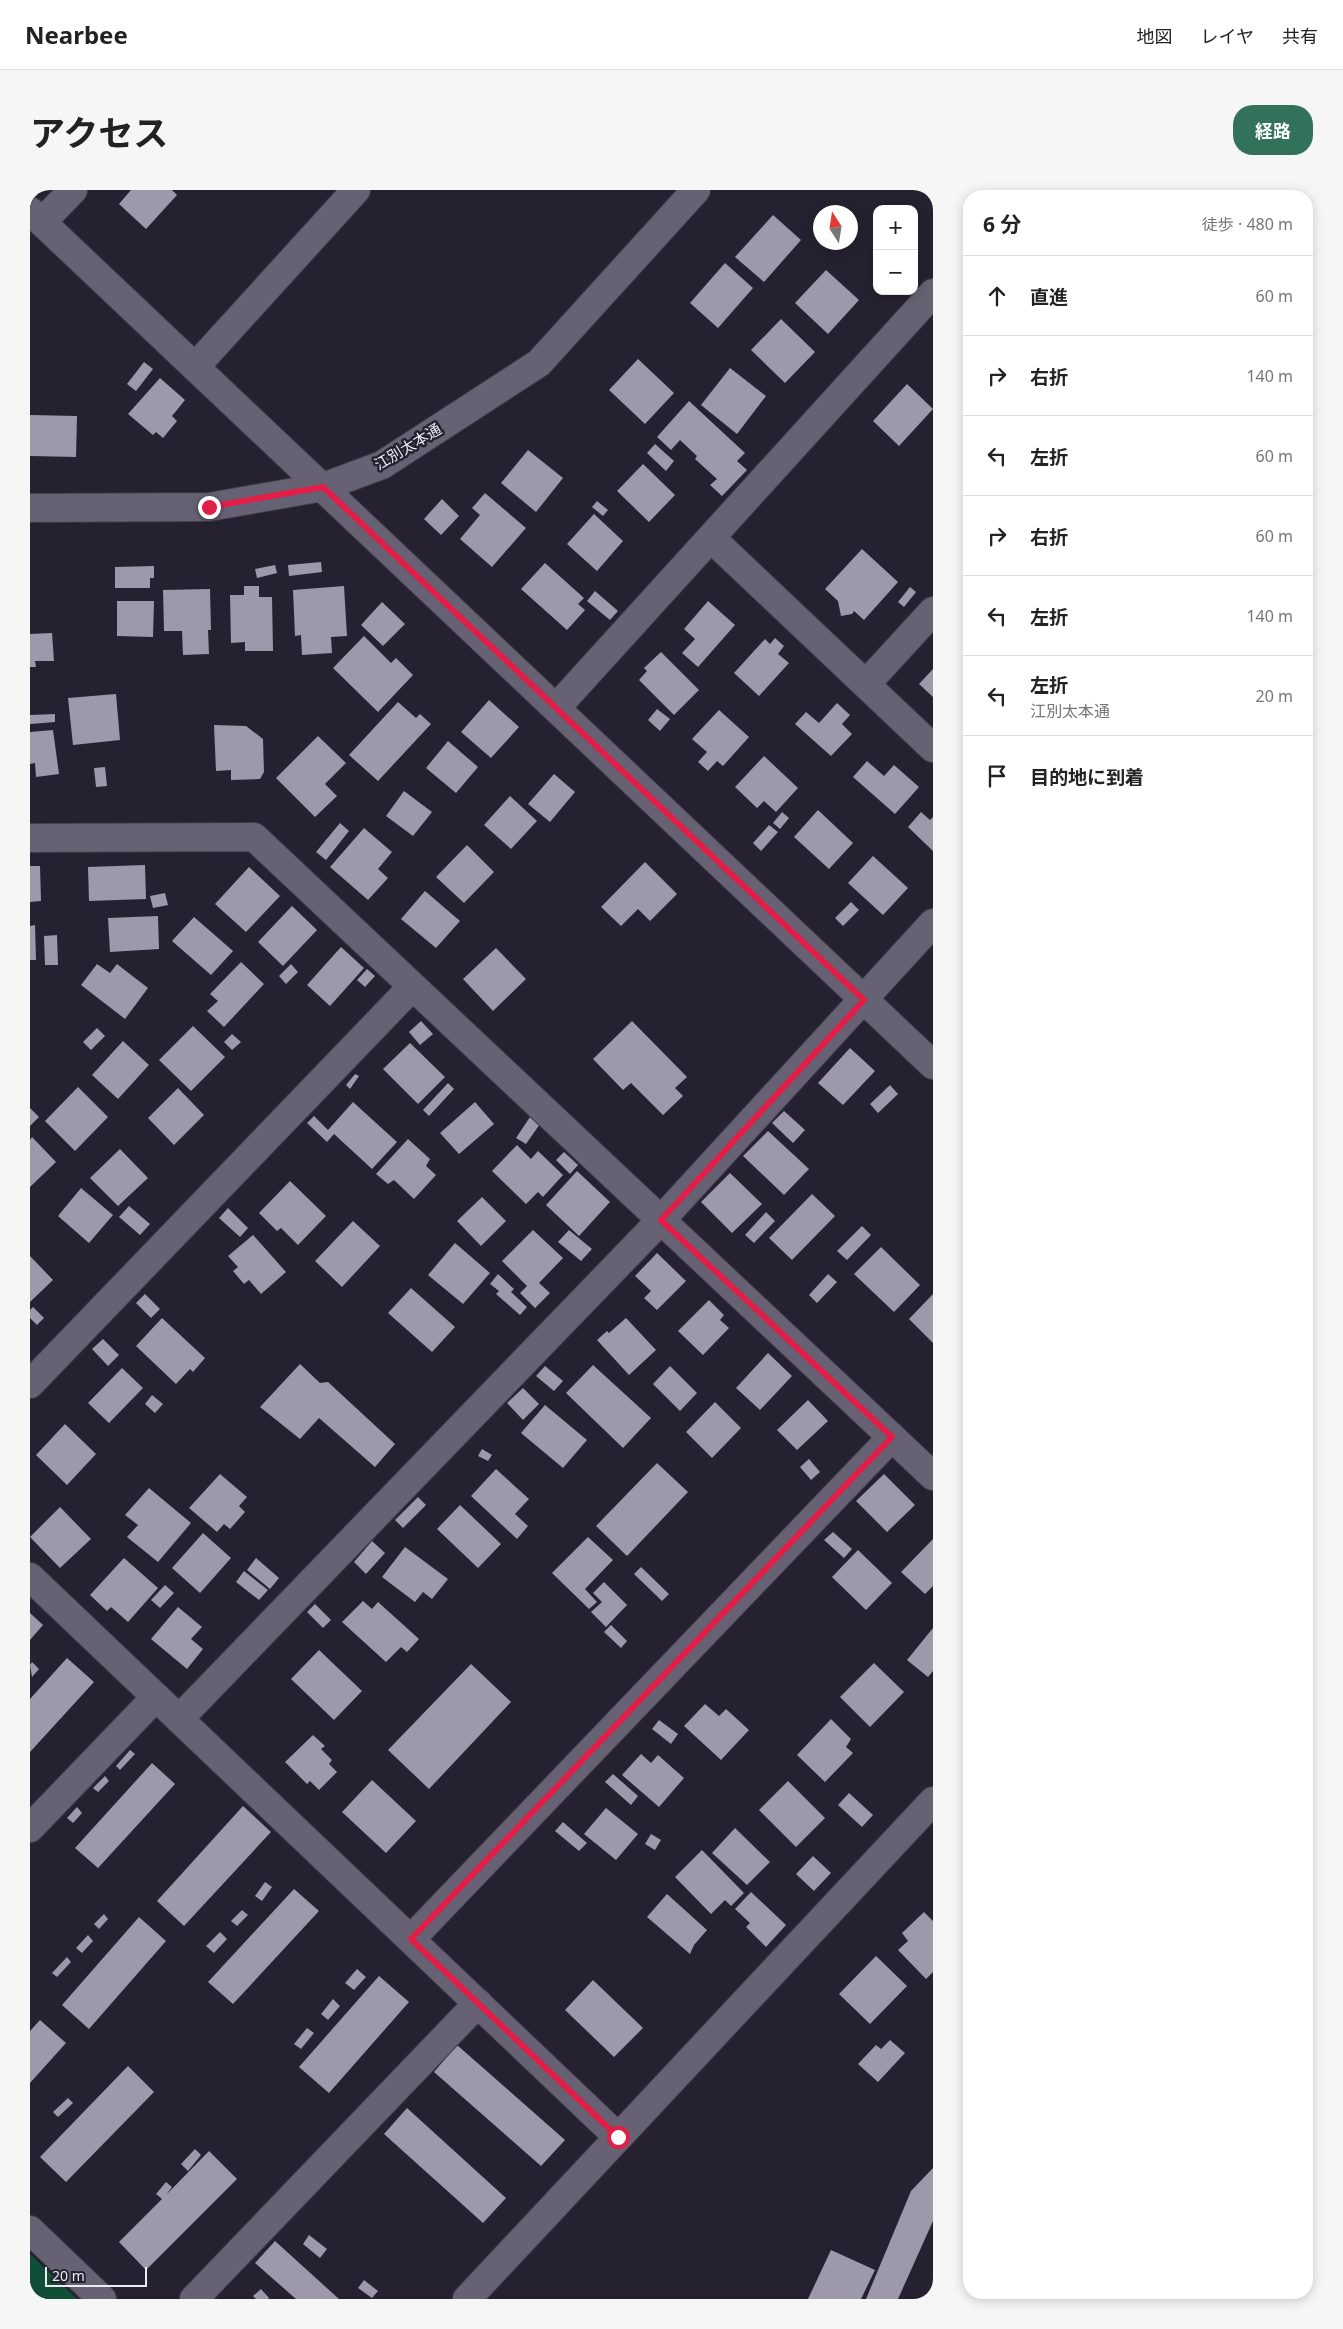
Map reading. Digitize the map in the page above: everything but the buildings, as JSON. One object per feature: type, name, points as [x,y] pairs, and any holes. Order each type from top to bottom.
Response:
[{"type":"street","points":[[72,190],[36,216],[933,1065]]},
{"type":"street","points":[[195,367],[356,190]]},
{"type":"street","name":"江別太本通","points":[[30,508],[209,507],[323,487],[382,465],[539,363],[696,190]]},
{"type":"street","points":[[556,708],[933,293]]},
{"type":"street","points":[[711,538],[933,748]]},
{"type":"street","points":[[866,684],[933,610]]},
{"type":"street","points":[[30,838],[254,838],[933,1476]]},
{"type":"street","points":[[179,1718],[661,1220],[933,923]]},
{"type":"street","points":[[30,1384],[412,987]]},
{"type":"street","points":[[411,1939],[892,1437]]},
{"type":"street","points":[[30,1577],[618,2137]]},
{"type":"street","points":[[30,1828],[156,1696]]},
{"type":"street","points":[[467,2299],[933,1801]]},
{"type":"street","points":[[194,2299],[478,2003]]},
{"type":"street","points":[[30,2230],[102,2299]]},
{"type":"green space","points":[[30,2254],[77,2299],[30,2299]]},
{"type":"route","points":[[209,507],[323,487],[864,1000],[661,1220],[892,1437],[411,1939],[618,2137]]}]
